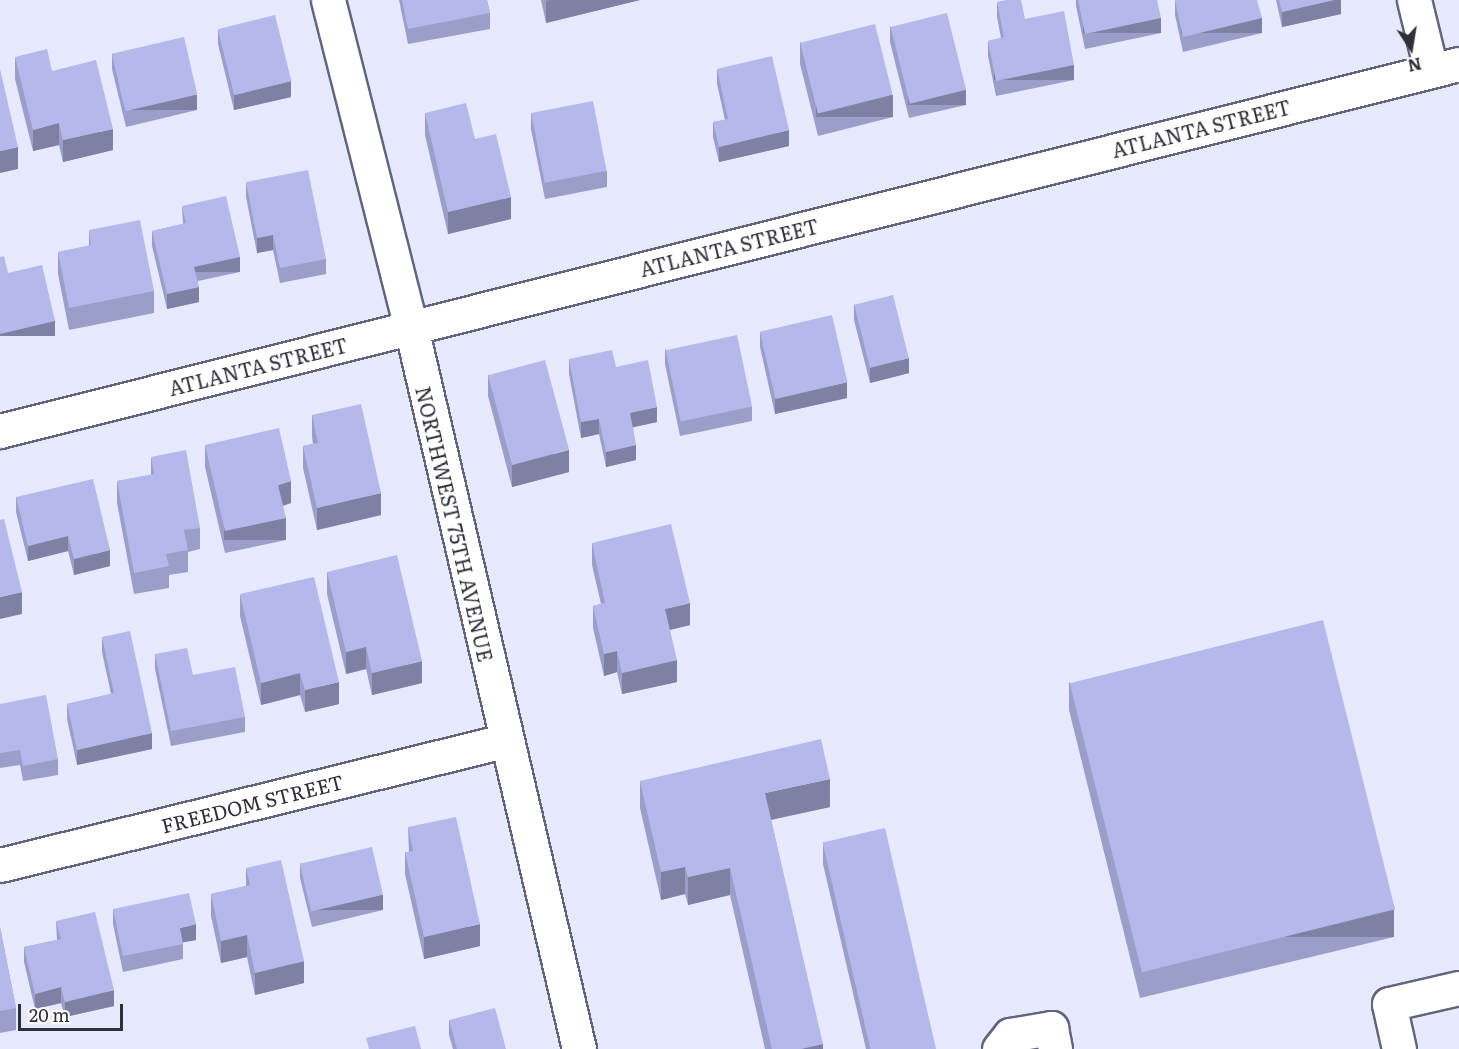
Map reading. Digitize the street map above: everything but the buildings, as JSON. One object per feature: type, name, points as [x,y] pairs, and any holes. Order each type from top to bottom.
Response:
[{"type":"street","name":"NORTHWEST 75TH AVENUE","points":[[328,0],[411,327],[504,741],[579,1049]]},
{"type":"street","points":[[1414,0],[1445,67]]},
{"type":"street","name":"ATLANTA STREET","points":[[0,431],[1445,67]]},
{"type":"street","name":"FREEDOM STREET","points":[[0,865],[504,741]]},
{"type":"street","points":[[1399,1049],[1389,1004],[1459,988]]},
{"type":"street","points":[[999,1049],[1010,1035],[1051,1028],[1055,1049]]}]
